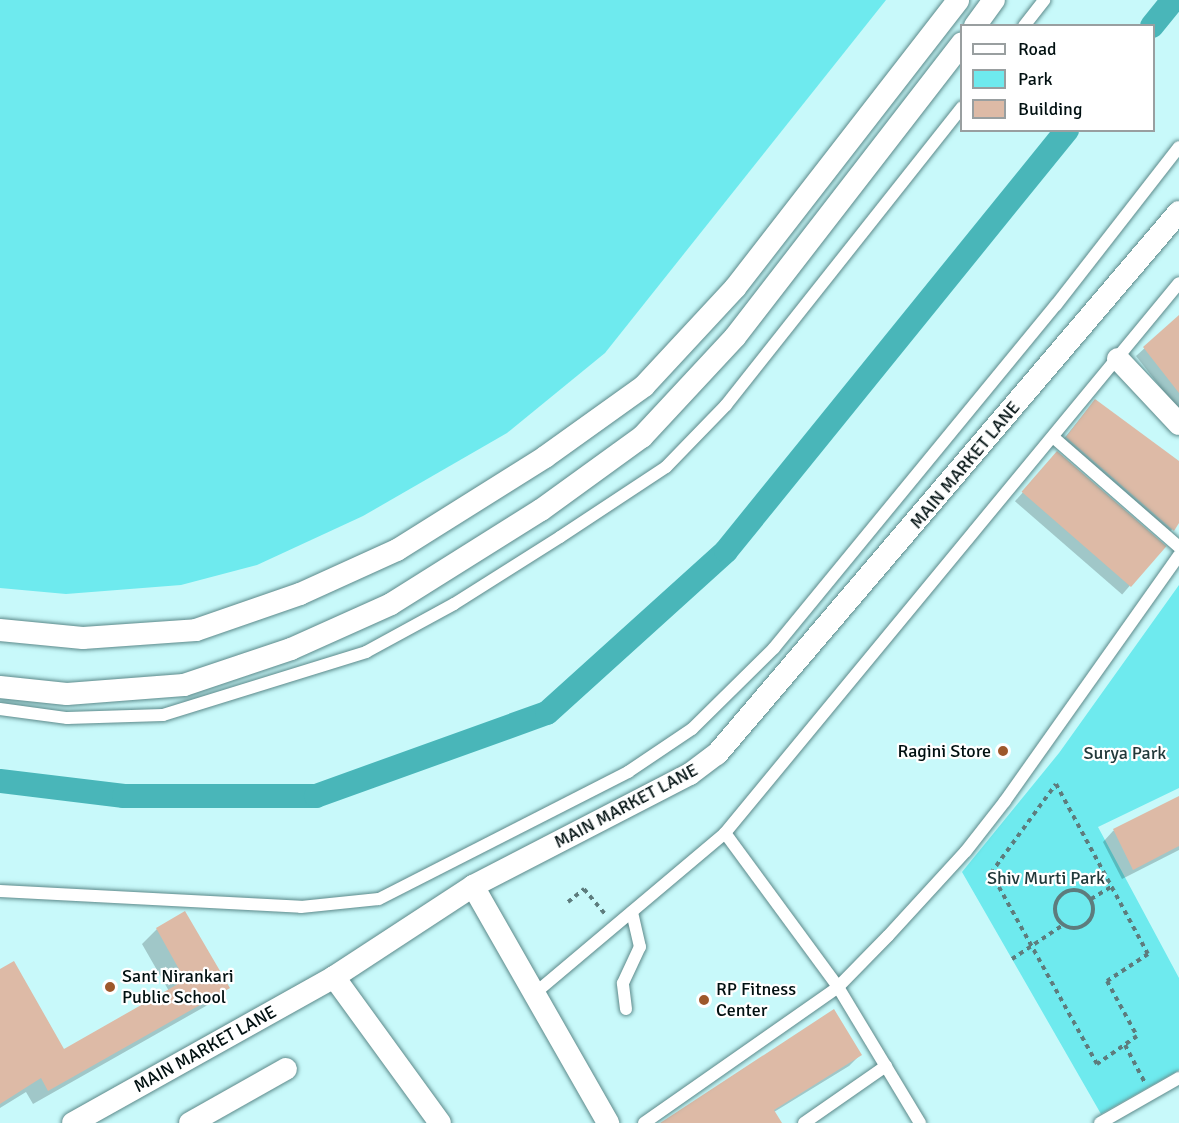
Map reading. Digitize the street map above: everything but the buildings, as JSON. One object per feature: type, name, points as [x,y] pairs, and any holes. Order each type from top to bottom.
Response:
[{"type":"street","points":[[0,630],[83,638],[196,630],[300,594],[397,550],[545,457],[644,386],[735,288],[958,0]]},
{"type":"street","points":[[976,24],[994,0]]},
{"type":"street","points":[[0,687],[67,694],[184,686],[291,649],[391,604],[540,510],[642,437],[735,337],[960,47]]},
{"type":"street","name":"MAIN MARKET LANE","points":[[73,1123],[334,976],[473,886],[690,774],[717,754],[1179,212]]},
{"type":"street","points":[[1118,359],[1179,424]]},
{"type":"street","points":[[473,886],[608,1123]]},
{"type":"street","points":[[334,976],[440,1123]]},
{"type":"street","points":[[190,1123],[286,1069]]},
{"type":"lane","points":[[1026,24],[1044,0]]},
{"type":"lane","points":[[0,709],[67,718],[163,715],[366,652],[512,568],[666,467],[704,429],[804,310],[960,110]]},
{"type":"lane","points":[[0,891],[301,907],[380,899],[628,772],[692,729],[774,648],[1056,304],[1179,147]]},
{"type":"lane","points":[[534,994],[725,833],[1177,290]]},
{"type":"lane","points":[[1053,437],[1179,547]]},
{"type":"lane","points":[[644,1123],[838,987],[966,851],[1179,555]]},
{"type":"lane","points":[[725,833],[838,987],[920,1123]]},
{"type":"lane","points":[[626,1009],[623,983],[640,947],[632,912]]},
{"type":"lane","points":[[804,1123],[886,1066]]},
{"type":"lane","points":[[1100,1123],[1179,1078]]},
{"type":"path","points":[[1056,784],[1148,954],[1107,981],[1137,1036],[1125,1045],[1097,1064],[991,873],[1056,784]]},
{"type":"path","points":[[1091,899],[1111,887]]},
{"type":"path","points":[[568,902],[584,889],[616,926]]},
{"type":"path","points":[[1077,890],[1091,899],[1093,912],[1086,924],[1074,928],[1063,925],[1055,912],[1062,894],[1077,890]]},
{"type":"path","points":[[1012,959],[1063,925]]},
{"type":"path","points":[[1125,1045],[1147,1088]]},
{"type":"green space","points":[[0,0],[886,0],[605,353],[507,433],[363,516],[257,565],[181,585],[66,594],[0,588]]},
{"type":"green space","name":"Shiv Murti Park","points":[[1179,585],[1179,788],[1098,827],[1179,978],[1179,1070],[1101,1114],[962,872],[1059,753]]},
{"type":"waterway","points":[[1154,24],[1173,0]]},
{"type":"waterway","points":[[0,781],[124,796],[316,796],[547,713],[726,551],[1065,132]]},
{"type":"place","name":"Ragini Store","points":[[1003,751]]},
{"type":"place","name":"Sant Nirankari Public School","points":[[110,987]]},
{"type":"place","name":"RP Fitness Center","points":[[704,1000]]},
{"type":"park label","name":"Surya Park","points":[[1125,753]]}]
